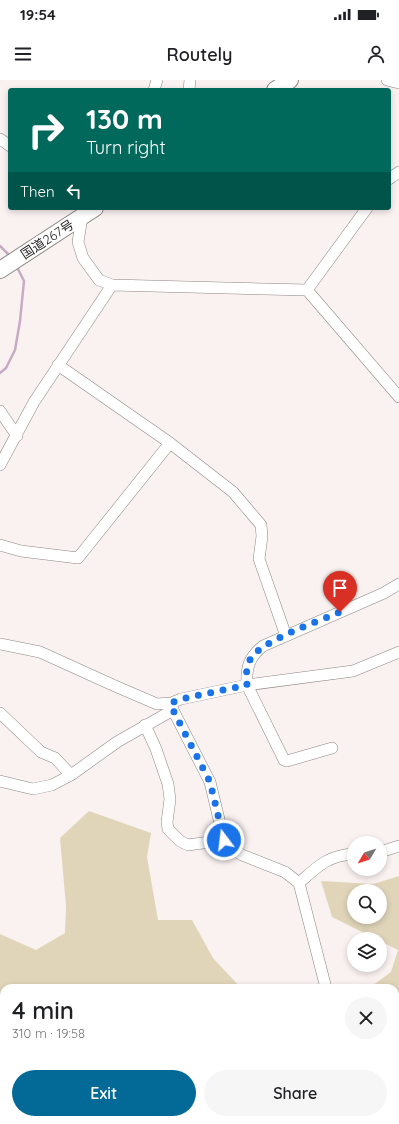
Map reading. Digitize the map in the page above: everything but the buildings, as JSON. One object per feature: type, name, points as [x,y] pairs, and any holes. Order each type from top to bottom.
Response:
[{"type":"highway","points":[[278,88],[290,80]]},
{"type":"highway","name":"国道267号","points":[[0,270],[88,211]]},
{"type":"street","points":[[387,80],[399,83]]},
{"type":"street","points":[[307,290],[366,210]]},
{"type":"street","points":[[88,211],[78,242],[83,258],[99,280],[112,285],[307,290],[399,397]]},
{"type":"street","points":[[0,465],[34,402],[112,285]]},
{"type":"street","points":[[58,365],[170,443],[233,492],[261,525],[262,536],[258,559],[286,636]]},
{"type":"street","points":[[0,411],[17,436]]},
{"type":"street","points":[[0,545],[21,551],[78,558],[170,443]]},
{"type":"street","points":[[332,748],[288,761],[284,760],[247,685],[246,672],[250,660],[255,652],[262,646],[384,593],[399,584]]},
{"type":"street","points":[[0,644],[40,652],[144,699],[157,704],[172,707]]},
{"type":"street","points":[[0,781],[33,789],[52,785],[71,775],[116,742],[145,725],[172,707],[181,699],[247,685],[353,670],[399,652]]},
{"type":"street","points":[[172,707],[210,782],[224,840],[231,848],[242,855],[285,872],[299,883],[325,984]]},
{"type":"street","points":[[0,713],[41,752],[55,758],[71,775]]},
{"type":"street","points":[[145,725],[156,749],[168,784],[170,799],[167,822],[168,829],[180,841],[188,845],[224,840]]},
{"type":"street","points":[[387,850],[399,846]]},
{"type":"street","points":[[299,883],[322,863],[341,855],[347,855]]},
{"type":"shaded area","points":[[89,811],[151,833],[147,857],[158,920],[192,920],[213,958],[237,984],[0,984],[0,934],[36,950],[65,933],[66,906],[60,838]]},
{"type":"shaded area","points":[[399,876],[399,984],[374,984],[391,972],[398,950],[387,944],[387,932],[362,932],[332,917],[321,881],[373,884]]},
{"type":"waterway","points":[[0,246],[10,256]]},
{"type":"waterway","points":[[0,373],[6,368],[15,350],[20,321],[24,281],[16,265]]},
{"type":"route","points":[[224,840],[210,782],[173,710],[171,703],[181,699],[247,685],[246,672],[250,660],[255,652],[262,646],[340,612]]}]
